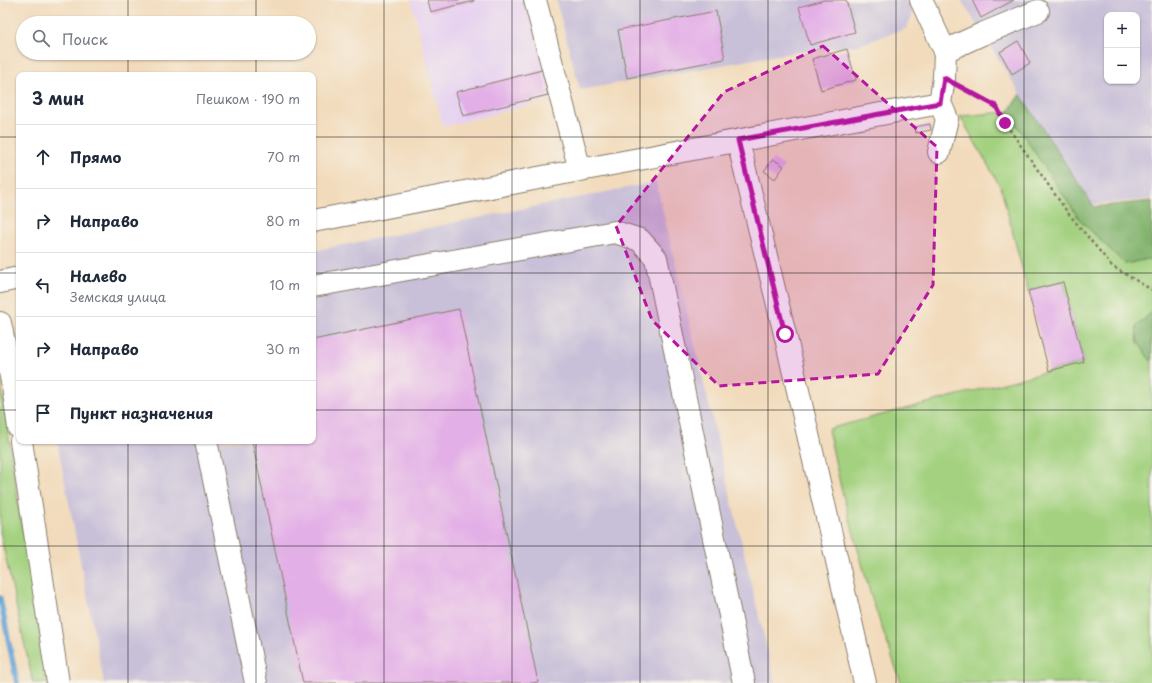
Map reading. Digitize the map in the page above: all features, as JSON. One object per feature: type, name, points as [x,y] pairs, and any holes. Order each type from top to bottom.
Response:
[{"type":"street","points":[[535,0],[580,170]]},
{"type":"street","points":[[921,0],[945,51],[944,78],[940,103],[947,119],[939,152]]},
{"type":"street","points":[[945,51],[1038,11]]},
{"type":"street","points":[[316,221],[738,140],[940,103]]},
{"type":"street","points":[[738,140],[785,334],[865,683]]},
{"type":"street","points":[[316,285],[615,232],[640,240],[656,258],[744,683]]},
{"type":"street","points":[[0,282],[16,279]]},
{"type":"street","points":[[0,323],[16,386]]},
{"type":"street","points":[[21,444],[58,683]]},
{"type":"street","points":[[207,444],[256,683]]},
{"type":"path","points":[[944,78],[996,106],[1005,123],[1068,213],[1112,266],[1152,290]]},
{"type":"highlighted area","points":[[823,46],[937,147],[933,285],[878,374],[719,386],[652,320],[616,226],[724,92]]},
{"type":"shaded area","points":[[411,0],[527,0],[552,99],[443,127]]},
{"type":"shaded area","points":[[556,0],[905,0],[913,13],[907,28],[859,45],[783,54],[580,90]]},
{"type":"shaded area","points":[[961,0],[1152,0],[1152,199],[1090,205]]},
{"type":"shaded area","points":[[656,182],[775,683],[104,683],[58,444],[316,444],[316,250]]},
{"type":"green space","points":[[1020,94],[1094,207],[1152,201],[1152,258],[1125,264],[1080,220],[1008,112]]},
{"type":"green space","points":[[1008,112],[1080,220],[1125,264],[1152,258],[1152,312],[1136,327],[1138,342],[1152,361],[1152,683],[901,683],[871,596],[841,488],[828,429],[1084,362],[1063,282],[1028,291],[1001,188],[960,116]]},
{"type":"green space","points":[[1152,312],[1152,361],[1138,342],[1136,327]]},
{"type":"green space","points":[[0,376],[22,529],[36,586],[49,683],[33,683],[0,532]]},
{"type":"building","points":[[427,0],[474,0],[474,1],[430,12]]},
{"type":"building","points":[[824,0],[846,0],[855,32],[810,45],[799,7]]},
{"type":"building","points":[[972,0],[1014,0],[981,18]]},
{"type":"building","points":[[716,11],[725,59],[627,78],[618,30]]},
{"type":"building","points":[[1018,41],[1030,63],[1012,74],[1000,52]]},
{"type":"building","points":[[847,49],[856,80],[821,90],[812,59]]},
{"type":"building","points":[[542,70],[548,95],[463,116],[456,92]]},
{"type":"building","points":[[930,124],[931,130],[916,133],[915,127]]},
{"type":"building","points":[[773,159],[784,166],[775,179],[764,171]]},
{"type":"building","points":[[1063,282],[1084,362],[1049,371],[1028,291]]},
{"type":"building","points":[[459,309],[538,682],[303,683],[253,444],[316,444],[316,339]]},
{"type":"waterway","points":[[0,598],[17,683]]},
{"type":"route","points":[[785,334],[738,140],[940,103],[944,78],[996,106],[1005,123]]}]
